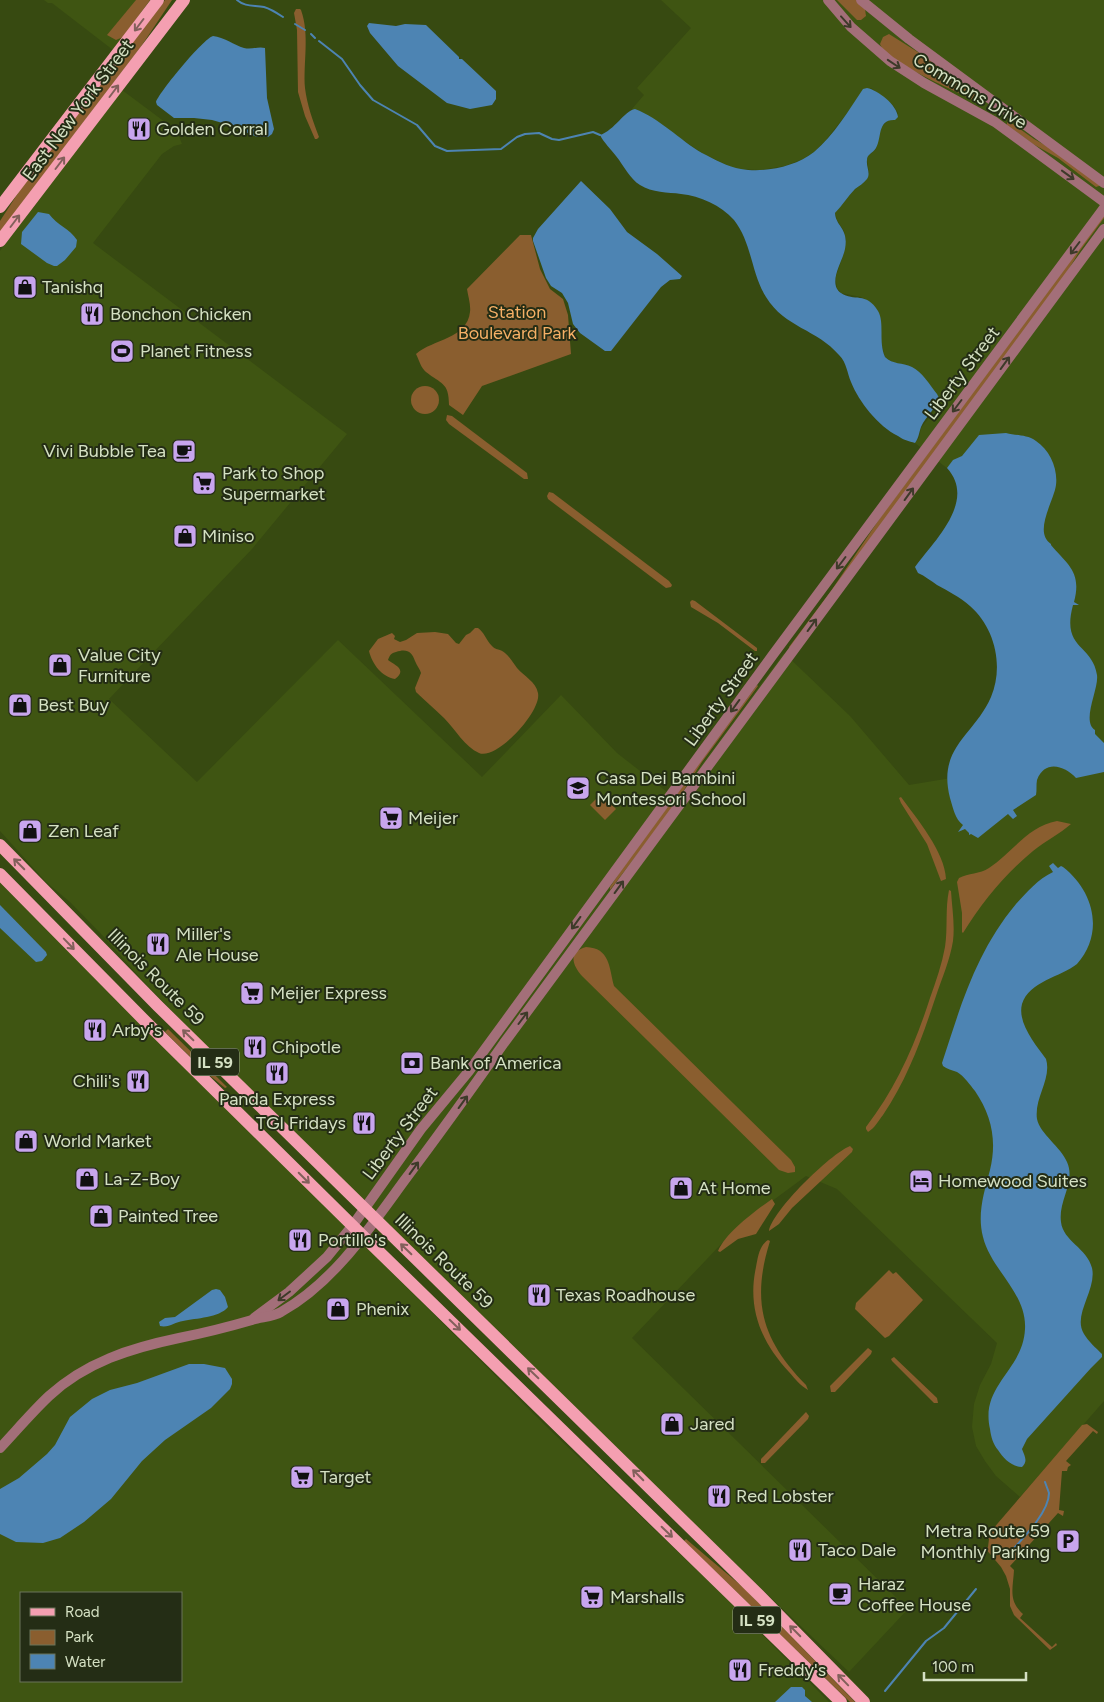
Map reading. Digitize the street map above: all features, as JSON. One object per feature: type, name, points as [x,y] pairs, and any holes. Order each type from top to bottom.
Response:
[{"type":"main road","name":"East New York Street","points":[[0,207],[158,0]]},
{"type":"main road","name":"East New York Street","points":[[0,241],[184,0]]},
{"type":"main road","name":"Illinois Route 59","points":[[0,845],[158,1006],[761,1597],[864,1702]]},
{"type":"main road","name":"IL 59","points":[[0,874],[143,1019],[363,1236],[841,1702]]},
{"type":"street","name":"Commons Drive","points":[[828,0],[861,37],[890,61],[924,83],[995,122],[1104,202]]},
{"type":"street","name":"Commons Drive","points":[[861,0],[909,39],[1104,183]]},
{"type":"street","name":"Liberty Street","points":[[252,1320],[289,1292],[314,1269],[353,1225],[422,1129],[469,1071],[1104,208]]},
{"type":"street","name":"Liberty Street","points":[[0,1448],[50,1396],[71,1379],[100,1362],[138,1347],[213,1332],[278,1314],[300,1301],[325,1279],[363,1236],[1104,229]]},
{"type":"shaded area","points":[[44,0],[150,0],[113,50],[52,3]]},
{"type":"shaded area","points":[[661,0],[1104,0],[1104,1401],[1020,1497],[996,1476],[985,1461],[976,1446],[972,1427],[974,1404],[980,1385],[991,1364],[997,1343],[837,1189],[806,1176],[749,1218],[725,1240],[632,1338],[908,1609],[849,1672],[567,1404],[288,1131],[144,982],[70,902],[46,882],[0,831],[0,251],[122,90],[177,131],[182,144],[174,146],[162,154],[93,243],[347,434],[252,549],[109,699],[197,782],[338,640],[482,777],[561,695],[617,753],[676,799],[784,653],[850,716],[909,785],[957,777],[1007,700],[985,498],[915,443],[919,438],[921,428],[934,411],[908,365],[894,363],[885,357],[881,342],[881,319],[875,307],[861,297],[841,293],[837,288],[836,282],[846,240],[844,231],[835,213],[853,191],[864,182],[869,173],[868,156],[876,149],[881,127],[890,119],[895,119],[898,113],[893,105],[871,88],[855,103],[826,140],[814,152],[803,159],[785,166],[760,170],[731,167],[702,153],[640,111],[632,109],[644,95],[637,88],[691,28]]},
{"type":"shaded area","points":[[0,883],[550,1430],[720,1592],[829,1702],[0,1702]]},
{"type":"green space","points":[[136,0],[150,0],[123,37],[116,40],[107,35]]},
{"type":"green space","points":[[165,0],[172,0],[140,48],[0,232],[0,221],[22,187]]},
{"type":"green space","points":[[837,0],[856,0],[865,9],[866,16],[861,20],[857,20]]},
{"type":"green space","points":[[296,9],[301,10],[304,20],[306,39],[305,88],[312,119],[319,137],[317,139],[315,139],[305,116],[298,92],[297,30],[294,13]]},
{"type":"green space","points":[[889,34],[924,56],[983,98],[982,101],[977,102],[895,60],[880,44],[883,37]]},
{"type":"green space","points":[[1007,122],[1010,122],[1034,139],[1061,154],[1100,185],[1096,187],[1058,158],[1033,144],[1007,125]]},
{"type":"green space","points":[[1104,215],[1104,218],[1079,252],[1058,287],[790,648],[880,518]]},
{"type":"green space","name":"Station Boulevard Park","points":[[520,235],[531,235],[540,269],[550,289],[563,299],[568,315],[571,354],[482,386],[463,415],[449,405],[446,388],[424,370],[416,354],[463,328],[468,321],[470,312],[467,289]]},
{"type":"green space","points":[[425,386],[435,390],[439,400],[435,410],[425,414],[415,410],[411,400],[415,390]]},
{"type":"green space","points":[[447,415],[452,416],[527,473],[528,479],[524,479],[449,424],[446,420]]},
{"type":"green space","points":[[549,492],[553,493],[669,581],[672,585],[671,587],[666,588],[548,499]]},
{"type":"green space","points":[[692,600],[757,648],[757,651],[718,623],[691,607],[690,602]]},
{"type":"green space","points":[[475,628],[480,630],[493,647],[507,655],[532,682],[538,693],[533,711],[526,722],[496,750],[487,753],[479,753],[469,747],[444,718],[416,692],[415,688],[421,673],[411,653],[403,650],[394,652],[390,656],[388,660],[400,670],[399,676],[395,679],[386,676],[378,669],[372,661],[369,651],[378,639],[392,633],[395,636],[394,639],[400,642],[417,633],[435,632],[448,634],[459,644]]},
{"type":"green space","points":[[757,685],[702,762],[671,810],[610,890],[610,887],[626,863]]},
{"type":"green space","points":[[601,794],[616,809],[605,820],[590,805]]},
{"type":"green space","points":[[901,797],[936,847],[946,879],[941,881],[927,844],[901,803],[899,798]]},
{"type":"green space","points":[[1057,821],[1071,824],[1038,847],[1013,869],[986,899],[963,933],[957,882],[959,878],[989,868],[1037,828]]},
{"type":"green space","points":[[949,890],[951,891],[954,935],[946,969],[920,1042],[900,1087],[883,1115],[868,1132],[866,1127],[887,1097],[904,1065],[937,979],[945,947]]},
{"type":"green space","points":[[586,947],[594,948],[604,955],[614,986],[791,1160],[795,1167],[795,1172],[788,1173],[779,1170],[582,976],[574,964],[574,956],[580,949]]},
{"type":"green space","points":[[168,1029],[227,1087],[225,1088],[208,1074],[165,1032]]},
{"type":"green space","points":[[850,1146],[853,1149],[852,1152],[792,1208],[779,1224],[769,1231],[780,1210],[803,1184],[829,1160]]},
{"type":"green space","points":[[772,1199],[775,1204],[756,1234],[738,1239],[720,1252],[718,1251],[734,1229]]},
{"type":"green space","points":[[768,1240],[770,1241],[761,1283],[761,1302],[764,1319],[770,1336],[779,1352],[808,1390],[779,1361],[771,1349],[759,1324],[755,1310],[753,1296],[756,1267],[759,1252]]},
{"type":"green space","points":[[889,1270],[893,1274],[896,1272],[923,1300],[885,1338],[855,1309],[856,1303]]},
{"type":"green space","points":[[868,1348],[872,1351],[871,1354],[835,1392],[831,1392],[830,1386]]},
{"type":"green space","points":[[894,1357],[937,1398],[938,1403],[934,1403],[892,1361],[891,1359]]},
{"type":"green space","points":[[806,1412],[809,1416],[808,1419],[765,1463],[761,1463],[761,1459]]},
{"type":"green space","points":[[1087,1424],[1098,1432],[1097,1434],[1093,1431],[1066,1461],[1071,1465],[1067,1471],[1062,1471],[1059,1510],[1064,1511],[1063,1516],[1058,1513],[1010,1566],[1014,1570],[1013,1599],[1023,1614],[1020,1618],[1052,1647],[1056,1643],[1057,1645],[1050,1650],[1014,1615],[1010,1606],[1010,1589],[1006,1576],[985,1548],[988,1547],[989,1539],[986,1537],[1082,1425]]},
{"type":"green space","points":[[686,1539],[745,1589],[855,1702],[850,1702],[684,1541]]},
{"type":"water","points":[[369,23],[396,26],[405,24],[426,25],[459,59],[462,59],[496,91],[496,99],[492,105],[470,109],[447,103],[398,66],[370,33],[367,26]]},
{"type":"water","points":[[213,36],[244,48],[265,48],[267,98],[274,129],[268,137],[257,137],[212,120],[174,118],[157,105],[156,102],[159,96],[174,77],[192,55]]},
{"type":"water","points":[[867,88],[891,103],[898,117],[885,123],[876,148],[867,158],[869,174],[867,179],[855,189],[835,213],[844,232],[846,242],[835,284],[837,289],[846,296],[864,299],[873,305],[880,316],[882,345],[885,357],[891,361],[916,369],[937,394],[939,398],[923,423],[915,443],[891,432],[876,420],[854,390],[844,361],[830,346],[792,322],[774,307],[761,288],[740,229],[729,215],[703,199],[655,191],[640,185],[630,176],[600,135],[610,129],[631,110],[635,109],[661,123],[702,153],[726,165],[750,170],[779,168],[798,162],[814,152],[835,130],[863,89]]},
{"type":"water","points":[[581,181],[610,209],[627,232],[657,254],[682,276],[680,279],[670,280],[661,287],[611,351],[605,351],[580,333],[573,324],[568,303],[562,293],[551,286],[546,278],[533,241],[538,229]]},
{"type":"water","points":[[38,212],[49,214],[77,240],[76,247],[57,266],[47,263],[21,244],[22,232]]},
{"type":"water","points":[[1006,433],[1025,436],[1036,441],[1045,449],[1054,466],[1056,485],[1046,516],[1044,532],[1046,539],[1068,564],[1075,576],[1076,592],[1074,602],[1079,605],[1073,605],[1070,620],[1071,630],[1074,638],[1094,665],[1097,675],[1090,720],[1095,734],[1104,743],[1104,772],[1076,778],[1061,768],[1050,767],[1045,769],[1037,780],[1036,795],[1013,810],[1017,816],[1013,819],[1008,814],[978,838],[971,834],[969,835],[965,829],[958,832],[963,825],[953,809],[947,781],[953,754],[991,697],[997,673],[995,648],[986,625],[979,615],[958,597],[918,573],[915,567],[941,533],[955,507],[957,494],[955,481],[947,468],[953,460],[962,456],[979,435]]},
{"type":"water","points":[[1053,863],[1058,868],[1063,867],[1074,877],[1089,901],[1093,927],[1091,940],[1077,964],[1031,990],[1022,1004],[1021,1011],[1025,1026],[1046,1059],[1047,1074],[1038,1104],[1037,1119],[1042,1130],[1064,1156],[1069,1169],[1061,1222],[1070,1240],[1085,1255],[1092,1268],[1093,1276],[1081,1319],[1081,1327],[1086,1337],[1102,1354],[1102,1357],[1027,1439],[1022,1449],[1025,1461],[1022,1467],[1008,1462],[996,1448],[991,1435],[989,1414],[991,1401],[996,1389],[1023,1344],[1025,1329],[1024,1316],[1020,1304],[987,1249],[981,1228],[982,1204],[992,1159],[992,1129],[986,1110],[975,1091],[962,1076],[943,1066],[942,1063],[963,1000],[990,941],[1016,904],[1038,882],[1053,872],[1049,866]]},
{"type":"water","points":[[0,905],[46,952],[47,955],[42,961],[36,962],[0,928]]},
{"type":"water","points":[[216,1289],[220,1290],[225,1297],[228,1307],[224,1311],[207,1317],[160,1326],[159,1322],[165,1318],[175,1317]]},
{"type":"water","points":[[189,1364],[204,1364],[225,1368],[232,1379],[230,1389],[211,1408],[165,1440],[142,1461],[111,1499],[84,1522],[60,1538],[43,1543],[16,1542],[0,1534],[0,1489],[19,1478],[47,1454],[55,1445],[70,1417],[92,1399],[110,1390],[137,1383]]},
{"type":"water","points":[[791,1687],[802,1687],[805,1690],[805,1696],[812,1702],[775,1702]]},
{"type":"waterway","points":[[237,0],[246,5],[267,8],[283,17]]},
{"type":"waterway","points":[[295,24],[305,30]]},
{"type":"waterway","points":[[311,34],[315,38]]},
{"type":"waterway","points":[[319,41],[342,59],[373,100],[417,125],[435,146],[447,151],[501,149],[517,137],[525,134],[539,133],[559,140],[593,132],[600,135]]},
{"type":"waterway","points":[[1005,1558],[1032,1528],[1044,1510],[1049,1493],[1045,1482]]},
{"type":"waterway","points":[[885,1691],[926,1641],[944,1628],[976,1589]]},
{"type":"place","name":"Golden Corral","points":[[139,129]]},
{"type":"place","name":"Tanishq","points":[[25,287]]},
{"type":"place","name":"Bonchon Chicken","points":[[92,314]]},
{"type":"place","name":"Planet Fitness","points":[[122,351]]},
{"type":"place","name":"Vivi Bubble Tea","points":[[184,451]]},
{"type":"place","name":"Park to Shop Supermarket","points":[[204,483]]},
{"type":"place","name":"Miniso","points":[[185,536]]},
{"type":"place","name":"Value City Furniture","points":[[60,665]]},
{"type":"place","name":"Best Buy","points":[[20,705]]},
{"type":"place","name":"Casa Dei Bambini Montessori School","points":[[578,788]]},
{"type":"place","name":"Meijer","points":[[391,818]]},
{"type":"place","name":"Zen Leaf","points":[[30,831]]},
{"type":"place","name":"Miller's Ale House","points":[[158,944]]},
{"type":"place","name":"Meijer Express","points":[[252,993]]},
{"type":"place","name":"Arby's","points":[[95,1030]]},
{"type":"place","name":"Chipotle","points":[[255,1047]]},
{"type":"place","name":"Bank of America","points":[[412,1063]]},
{"type":"place","name":"Panda Express","points":[[277,1073]]},
{"type":"place","name":"Chili's","points":[[138,1081]]},
{"type":"place","name":"TGI Fridays","points":[[364,1123]]},
{"type":"place","name":"World Market","points":[[26,1141]]},
{"type":"place","name":"La-Z-Boy","points":[[87,1179]]},
{"type":"place","name":"Homewood Suites","points":[[921,1181]]},
{"type":"place","name":"At Home","points":[[681,1188]]},
{"type":"place","name":"Painted Tree","points":[[101,1216]]},
{"type":"place","name":"Portillo's","points":[[300,1240]]},
{"type":"place","name":"Texas Roadhouse","points":[[539,1295]]},
{"type":"place","name":"Phenix","points":[[338,1309]]},
{"type":"place","name":"Jared","points":[[672,1424]]},
{"type":"place","name":"Target","points":[[302,1477]]},
{"type":"place","name":"Red Lobster","points":[[719,1496]]},
{"type":"place","name":"Metra Route 59 Monthly Parking","points":[[1068,1541]]},
{"type":"place","name":"Taco Dale","points":[[800,1550]]},
{"type":"place","name":"Haraz Coffee House","points":[[840,1594]]},
{"type":"place","name":"Marshalls","points":[[592,1597]]},
{"type":"place","name":"Freddy's","points":[[740,1670]]}]
